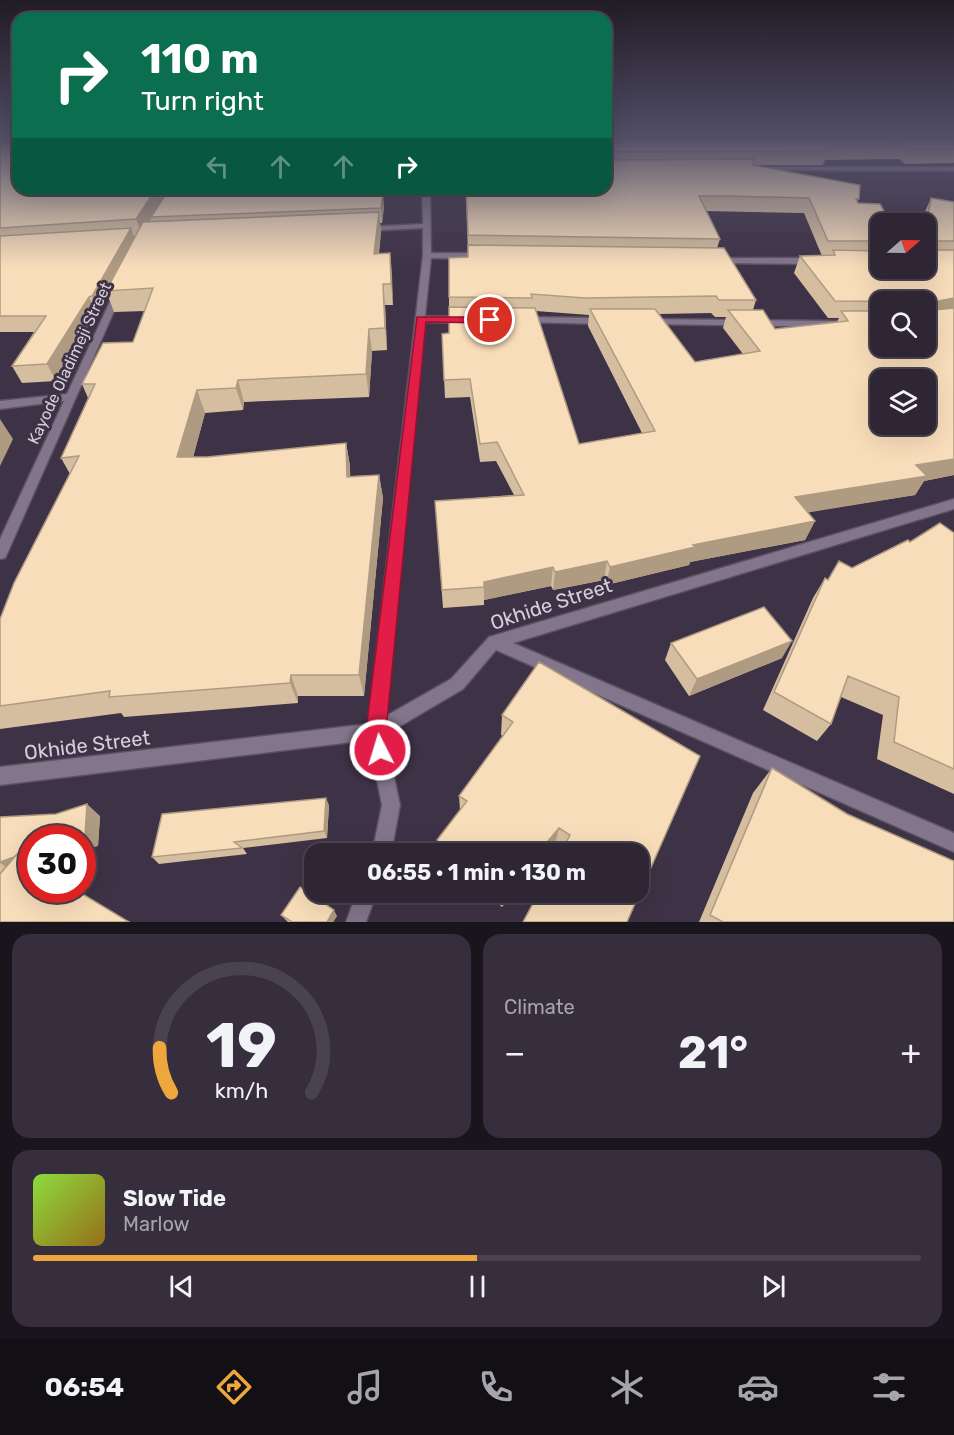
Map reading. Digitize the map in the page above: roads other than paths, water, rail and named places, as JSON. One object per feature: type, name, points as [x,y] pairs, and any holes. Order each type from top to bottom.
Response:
[{"type":"street","points":[[383,843],[391,805],[376,731],[428,255],[425,226],[426,195]]},
{"type":"street","points":[[354,229],[425,226]]},
{"type":"street","points":[[428,255],[496,256]]},
{"type":"street","points":[[704,261],[822,261]]},
{"type":"street","name":"Kayode Oladimeji Street","points":[[0,554],[69,397],[124,280]]},
{"type":"street","points":[[421,319],[480,320]]},
{"type":"street","points":[[515,320],[609,321]]},
{"type":"street","points":[[645,322],[845,324]]},
{"type":"street","points":[[0,405],[69,397]]},
{"type":"street","name":"Okhide Street","points":[[0,776],[376,731],[458,684],[494,642],[954,504]]},
{"type":"street","points":[[494,642],[954,843]]},
{"type":"street","points":[[356,922],[363,903]]}]
